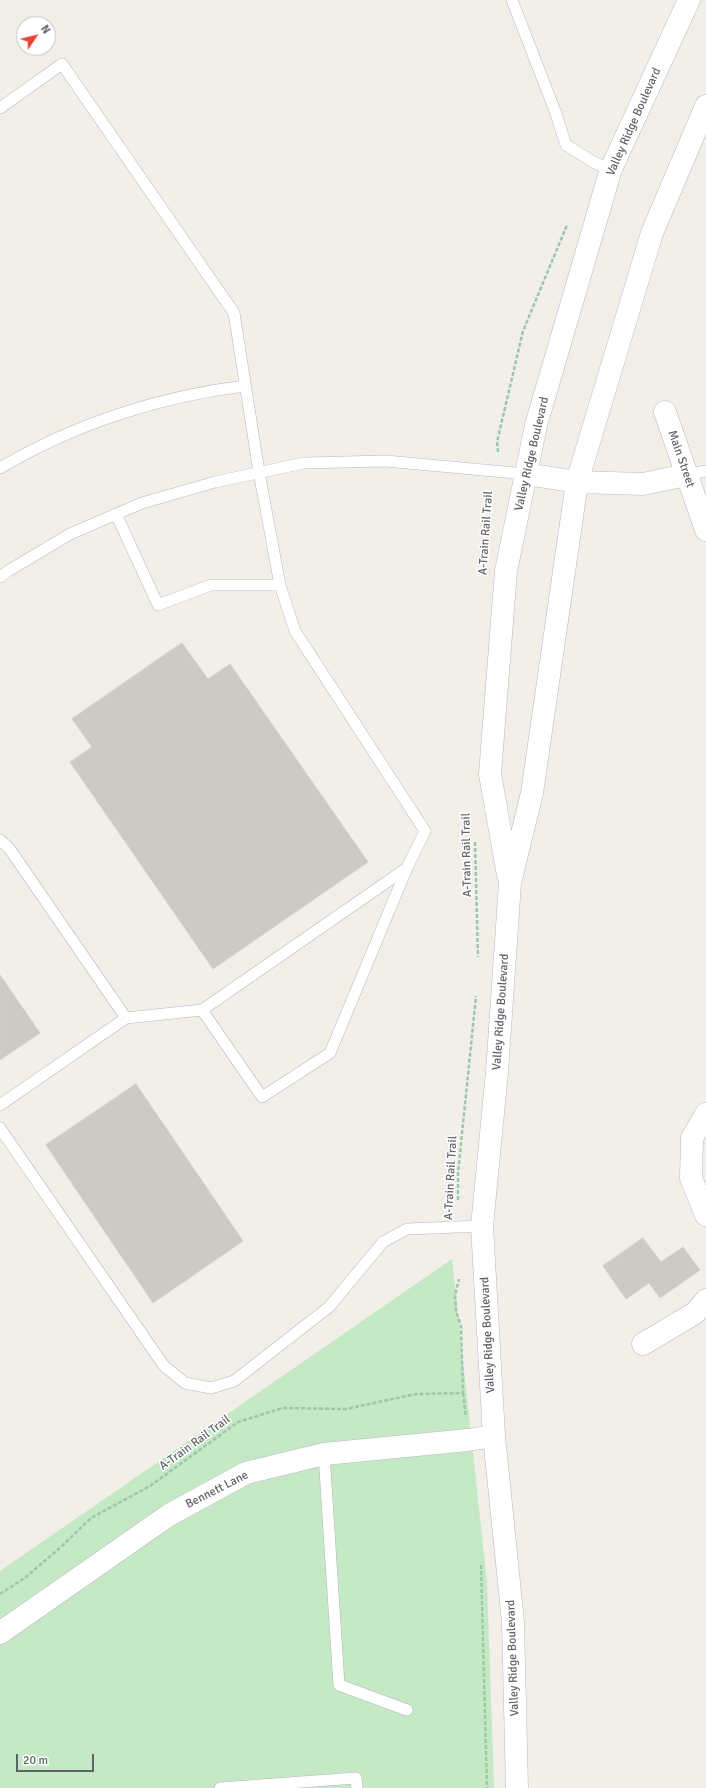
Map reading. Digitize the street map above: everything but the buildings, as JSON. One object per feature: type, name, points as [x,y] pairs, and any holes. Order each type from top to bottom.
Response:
[{"type":"street","name":"Valley Ridge Boulevard","points":[[510,883],[490,774],[506,571],[536,425],[612,169],[689,0]]},
{"type":"street","name":"Valley Ridge Boulevard","points":[[517,1788],[513,1622],[494,1436],[482,1226],[497,1072],[510,883],[532,793],[578,482],[652,233],[706,106]]},
{"type":"street","name":"Main Street","points":[[665,412],[696,473],[706,530]]},
{"type":"street","points":[[526,474],[578,482],[643,484],[696,473]]},
{"type":"street","points":[[706,1114],[692,1138],[691,1178],[706,1215]]},
{"type":"street","points":[[643,1344],[695,1313],[706,1300]]},
{"type":"street","name":"Bennett Lane","points":[[0,1633],[175,1511],[246,1473],[324,1454],[468,1440],[494,1436]]},
{"type":"lane","points":[[512,0],[555,111],[566,145],[594,163],[612,169]]},
{"type":"lane","points":[[0,108],[62,64],[234,313],[259,472],[280,585],[296,631],[425,830],[407,868],[330,1053],[262,1097],[202,1010]]},
{"type":"lane","points":[[0,468],[67,434],[137,409],[210,390],[245,386]]},
{"type":"lane","points":[[0,577],[70,534],[156,499],[215,482],[304,463],[386,461],[526,474]]},
{"type":"lane","points":[[116,514],[158,605],[211,585],[280,585]]},
{"type":"lane","points":[[0,840],[9,848],[126,1018]]},
{"type":"lane","points":[[0,1105],[126,1018],[202,1010],[407,868]]},
{"type":"lane","points":[[0,1128],[164,1366],[185,1383],[211,1388],[234,1381],[329,1307],[383,1242],[407,1229],[482,1226]]},
{"type":"lane","points":[[324,1454],[339,1685],[407,1710]]},
{"type":"lane","points":[[220,1788],[356,1778],[357,1788]]},
{"type":"path","points":[[497,442],[499,472]]},
{"type":"path","name":"A-Train Rail Trail","points":[[475,835],[479,965]]},
{"type":"path","name":"A-Train Rail Trail","points":[[458,1228],[458,1173],[476,994]]},
{"type":"path","points":[[459,1272],[455,1295],[456,1312],[461,1326],[463,1393],[468,1440]]},
{"type":"path","name":"A-Train Rail Trail","points":[[0,1594],[26,1577],[62,1546],[91,1518],[150,1486],[238,1422],[283,1408],[346,1409],[416,1394],[463,1393]]},
{"type":"path","points":[[480,1558],[487,1788]]},
{"type":"green space","points":[[452,1259],[487,1582],[494,1788],[0,1788],[0,1571]]}]
